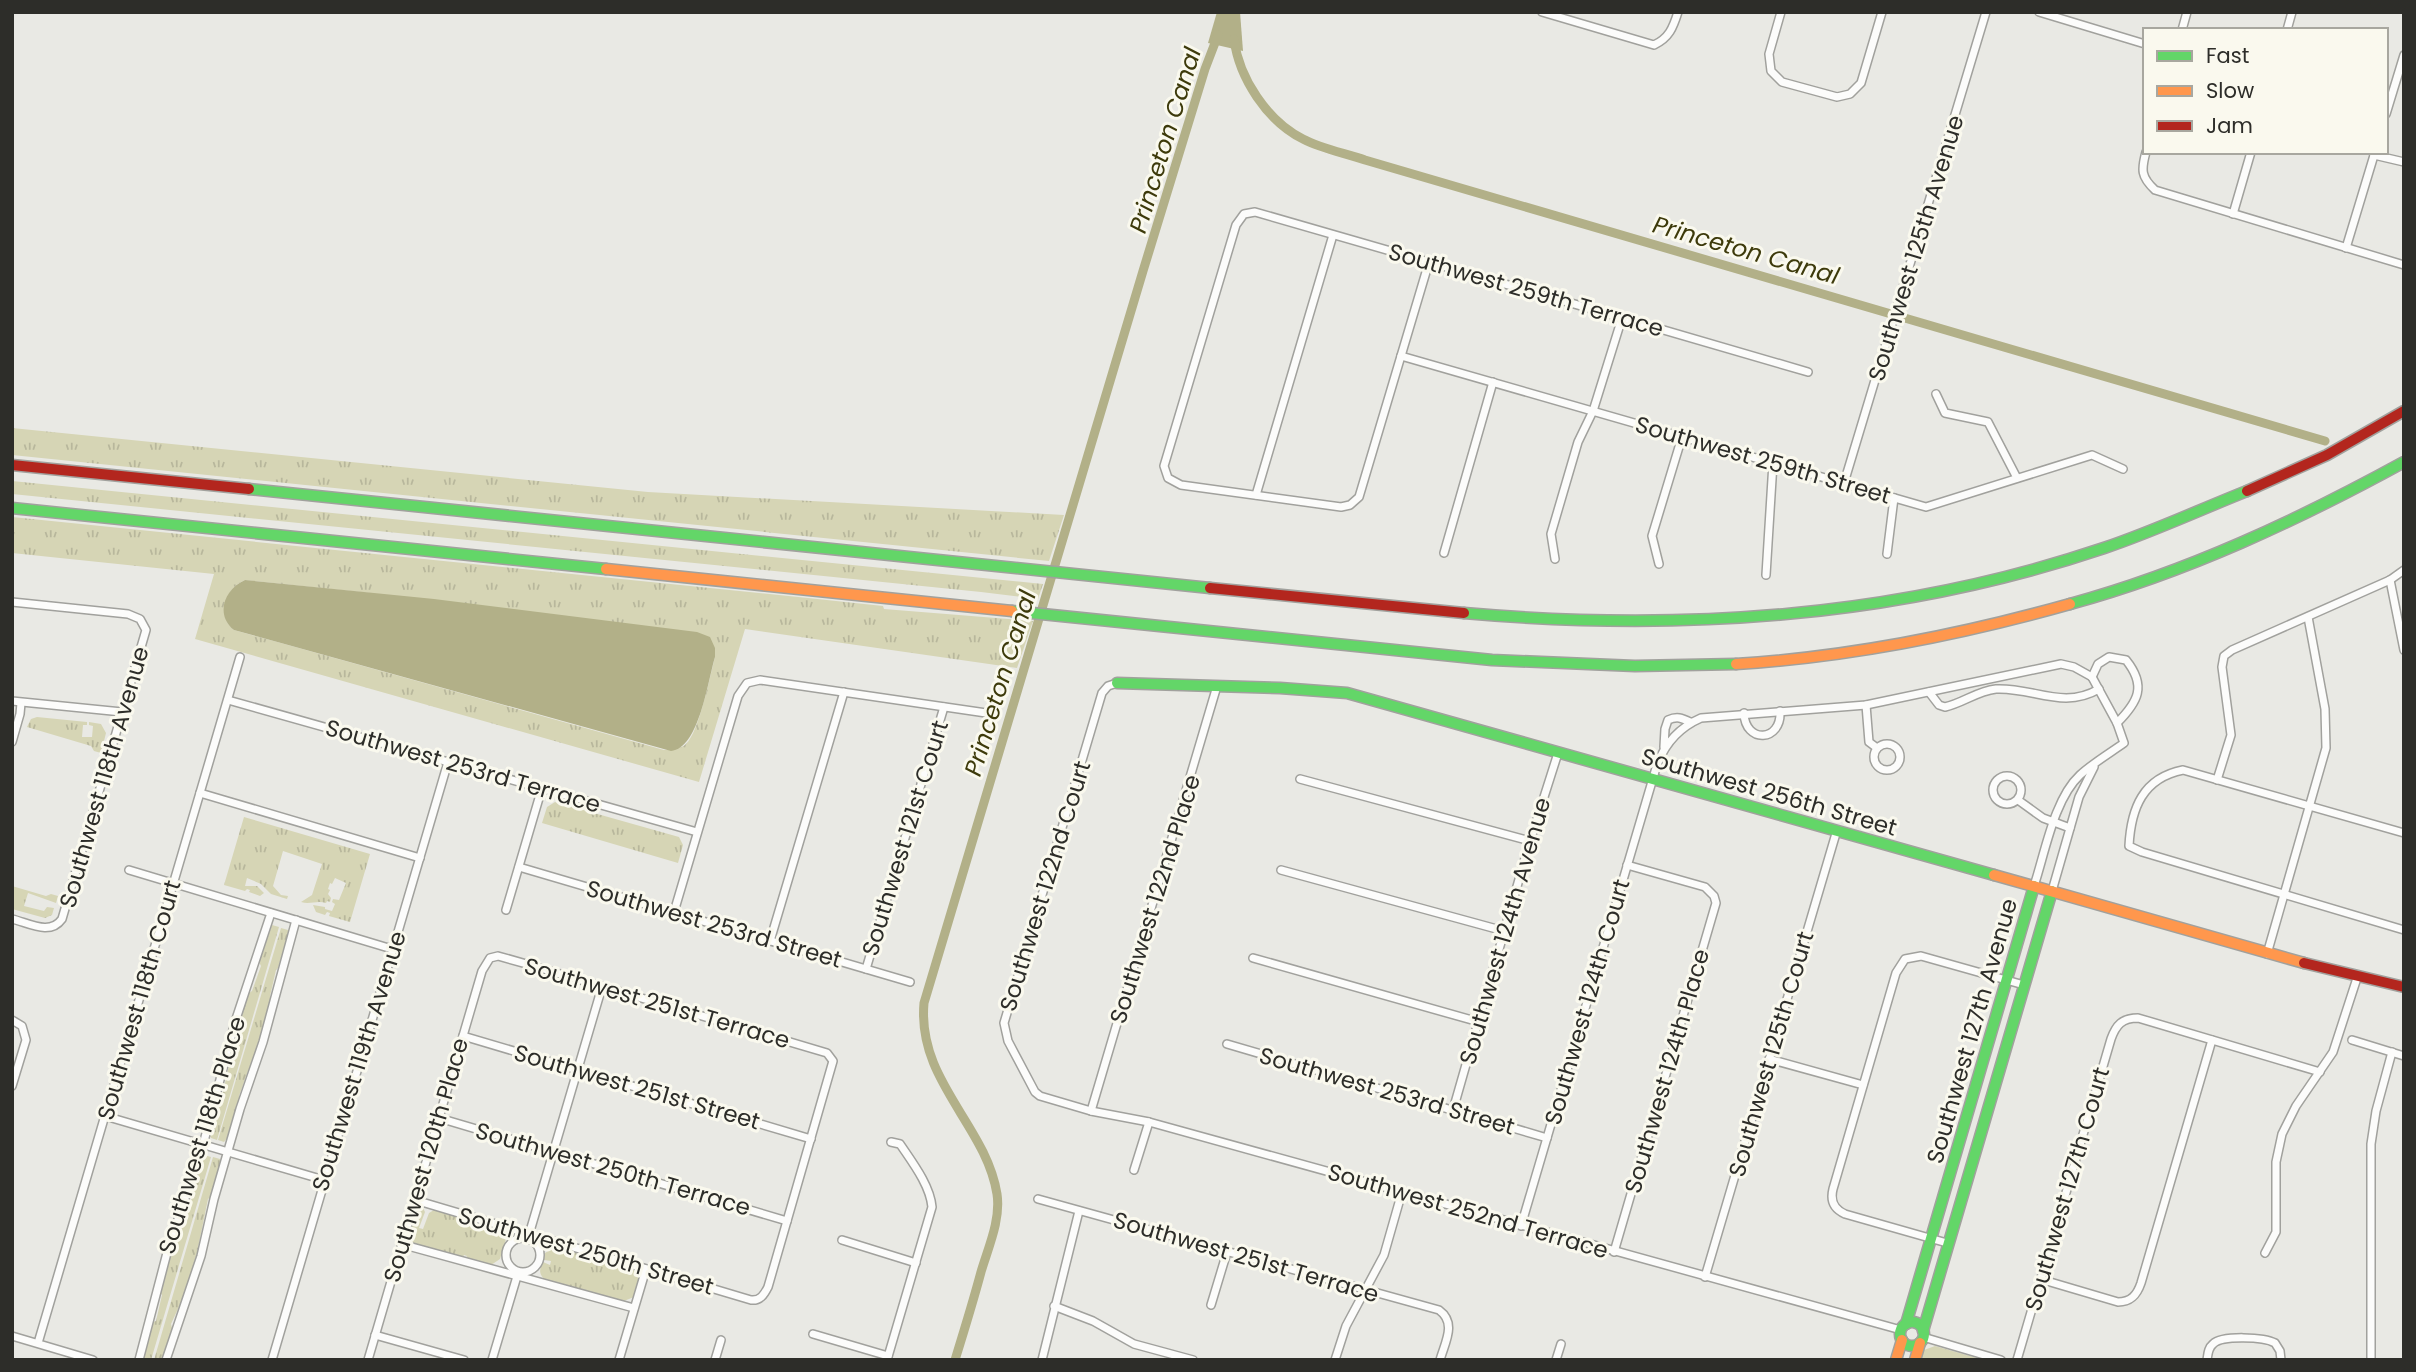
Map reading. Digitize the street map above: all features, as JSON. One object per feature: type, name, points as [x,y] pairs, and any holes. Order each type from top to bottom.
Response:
[{"type":"main road","points":[[12,465],[1517,618],[1655,622],[1747,618],[1884,603],[2001,579],[2104,548],[2311,464],[2404,411]]},
{"type":"main road","points":[[12,508],[1556,664],[1704,665],[1871,650],[1945,636],[2063,607],[2132,585],[2266,533],[2404,462]]},
{"type":"main road","name":"Southwest 256th Street","points":[[1117,683],[1348,693],[2267,954],[2404,987]]},
{"type":"main road","name":"Southwest 127th Avenue","points":[[1896,1360],[2034,886]]},
{"type":"main road","name":"Southwest 127th Avenue","points":[[1915,1360],[2052,891]]},
{"type":"main road","points":[[1918,1324],[1922,1337],[1910,1346],[1903,1331],[1918,1324]]},
{"type":"street","points":[[1542,12],[1654,45],[1672,30],[1678,12]]},
{"type":"street","points":[[1574,22],[1577,12]]},
{"type":"street","points":[[1781,12],[1769,54],[1771,71],[1782,82],[1837,97],[1850,94],[1861,83],[1882,12]]},
{"type":"street","name":"Southwest 125th Avenue","points":[[1844,484],[1986,12]]},
{"type":"street","points":[[2039,12],[2143,43]]},
{"type":"street","points":[[2390,88],[2404,55]]},
{"type":"street","points":[[2146,154],[2142,169],[2144,180],[2155,190],[2404,265]]},
{"type":"street","points":[[2233,214],[2250,154]]},
{"type":"street","points":[[2346,248],[2374,154],[2404,162]]},
{"type":"street","name":"Southwest 259th Terrace","points":[[1256,495],[1181,485],[1168,478],[1164,466],[1236,225],[1244,214],[1255,212],[1808,372]]},
{"type":"street","points":[[1333,235],[1256,495],[1341,508],[1350,505],[1359,497],[1429,262]]},
{"type":"street","points":[[1555,559],[1551,534],[1578,442],[1593,411],[1622,318]]},
{"type":"street","name":"Southwest 259th Street","points":[[1401,356],[1926,507],[2092,455],[2123,469]]},
{"type":"street","points":[[1444,554],[1493,382]]},
{"type":"street","points":[[1936,394],[1944,413],[1988,422],[2017,478]]},
{"type":"street","points":[[1659,564],[1652,536],[1682,437]]},
{"type":"street","points":[[1766,575],[1773,463]]},
{"type":"street","points":[[1886,554],[1894,498]]},
{"type":"street","points":[[2217,780],[2231,735],[2222,667],[2224,656],[2232,650],[2390,580],[2404,570]]},
{"type":"street","points":[[2390,580],[2404,650]]},
{"type":"street","name":"Southwest 118th Avenue","points":[[12,602],[128,614],[137,617],[144,624],[145,635],[62,919],[54,927],[42,928],[12,919]]},
{"type":"street","points":[[2267,954],[2326,748],[2327,729],[2308,618]]},
{"type":"street","name":"Southwest 118th Court","points":[[38,1343],[240,657]]},
{"type":"street","points":[[1664,748],[1690,722],[1701,718],[1866,705],[2061,664],[2074,667],[2092,677],[2117,723],[2135,705],[2139,690],[2136,671],[2126,660],[2109,657],[2098,664],[2092,677]]},
{"type":"street","points":[[674,912],[738,695],[747,683],[760,680],[993,714]]},
{"type":"street","name":"Southwest 122nd Court","points":[[1035,1092],[1008,1041],[1004,1023],[1102,693],[1108,686],[1117,683]]},
{"type":"street","name":"Southwest 122nd Place","points":[[1091,1111],[1217,686]]},
{"type":"street","points":[[1928,692],[1945,708],[1981,692],[1997,689],[2066,699],[2079,698],[2099,690]]},
{"type":"street","points":[[770,941],[844,692]]},
{"type":"street","name":"Southwest 253rd Terrace","points":[[228,700],[697,832]]},
{"type":"street","points":[[12,742],[20,714],[16,702],[122,712]]},
{"type":"street","points":[[1866,705],[1869,741],[1877,748]]},
{"type":"street","name":"Southwest 121st Court","points":[[866,969],[944,707]]},
{"type":"street","points":[[1744,713],[1744,722],[1748,729],[1763,736],[1778,727],[1781,720],[1780,711]]},
{"type":"street","name":"Southwest 124th Court","points":[[1521,1226],[1652,779],[1664,748],[1668,720],[1683,718],[1690,722]]},
{"type":"street","name":"Southwest 127th Avenue","points":[[2034,886],[2054,822],[2071,785],[2080,775],[2124,743],[2117,723]]},
{"type":"street","name":"Southwest 124th Avenue","points":[[1453,1110],[1558,753]]},
{"type":"street","name":"Southwest 119th Avenue","points":[[272,1360],[448,762]]},
{"type":"street","name":"Southwest 127th Avenue","points":[[2052,891],[2079,797],[2088,776],[2098,762]]},
{"type":"street","points":[[2404,823],[2402,833],[2183,770],[2170,772],[2142,793],[2130,821],[2129,846],[2404,930]]},
{"type":"street","points":[[1300,779],[1530,841]]},
{"type":"street","points":[[506,910],[542,788]]},
{"type":"street","points":[[200,793],[420,858]]},
{"type":"street","points":[[2018,800],[2043,818],[2070,828]]},
{"type":"street","name":"Southwest 125th Court","points":[[1705,1277],[1837,830]]},
{"type":"street","name":"Southwest 124th Place","points":[[1614,1252],[1714,913],[1715,900],[1710,891],[1698,885],[1627,865]]},
{"type":"street","name":"Southwest 253rd Street","points":[[519,867],[910,982]]},
{"type":"street","points":[[129,870],[393,949]]},
{"type":"street","points":[[1281,870],[1504,931]]},
{"type":"street","name":"Southwest 118th Place","points":[[139,1360],[168,1249],[203,1145],[235,1022],[271,913]]},
{"type":"street","name":"Southwest 118th Place","points":[[166,1360],[198,1263],[227,1152],[263,1042],[296,920]]},
{"type":"street","name":"Southwest 251st Terrace","points":[[487,960],[500,957],[827,1053],[833,1064],[811,1139]]},
{"type":"street","points":[[1947,1243],[1845,1214],[1833,1203],[1833,1189],[1897,969],[1907,958],[1929,957],[2024,985]]},
{"type":"street","points":[[1253,958],[1479,1022]]},
{"type":"street","name":"Southwest 120th Place","points":[[368,1360],[487,960]]},
{"type":"street","points":[[2265,1253],[2276,1232],[2275,1171],[2280,1141],[2291,1113],[2337,1043],[2358,975]]},
{"type":"street","points":[[528,1236],[602,987]]},
{"type":"street","name":"Southwest 127th Court","points":[[2017,1360],[2116,1027],[2123,1021],[2138,1018],[2212,1040]]},
{"type":"street","points":[[12,1020],[22,1026],[26,1038],[12,1086]]},
{"type":"street","name":"Southwest 251st Street","points":[[463,1036],[811,1139]]},
{"type":"street","points":[[2040,1279],[2112,1301],[2129,1300],[2140,1287],[2212,1040],[2320,1072]]},
{"type":"street","points":[[2351,1040],[2404,1056]]},
{"type":"street","name":"Southwest 253rd Street","points":[[1227,1044],[1547,1138]]},
{"type":"street","points":[[2371,1360],[2371,1144],[2376,1111],[2392,1052]]},
{"type":"street","points":[[1769,1059],[1863,1085]]},
{"type":"street","name":"Southwest 252nd Terrace","points":[[1035,1092],[1049,1100],[1149,1122],[1903,1331]]},
{"type":"street","points":[[105,1116],[324,1180]]},
{"type":"street","name":"Southwest 250th Terrace","points":[[439,1118],[787,1221]]},
{"type":"street","points":[[1134,1170],[1149,1122]]},
{"type":"street","points":[[787,1221],[811,1139]]},
{"type":"street","points":[[813,1334],[887,1358],[931,1214],[931,1198],[900,1144],[891,1142]]},
{"type":"street","points":[[1335,1360],[1346,1326],[1384,1255],[1402,1192]]},
{"type":"street","name":"Southwest 251st Terrace","points":[[1038,1199],[1439,1310],[1449,1321],[1450,1327],[1440,1360]]},
{"type":"street","name":"Southwest 250th Street","points":[[415,1200],[528,1236],[751,1300],[758,1300],[768,1287],[787,1221]]},
{"type":"street","points":[[1042,1360],[1079,1211]]},
{"type":"street","points":[[518,1274],[532,1270],[540,1260],[536,1244],[528,1236]]},
{"type":"street","points":[[518,1274],[507,1263],[506,1249],[513,1240],[528,1236]]},
{"type":"street","points":[[842,1240],[916,1263]]},
{"type":"street","points":[[401,1244],[634,1308]]},
{"type":"street","points":[[1211,1305],[1227,1252]]},
{"type":"street","points":[[619,1360],[646,1269]]},
{"type":"street","points":[[492,1360],[518,1274]]},
{"type":"street","points":[[1054,1306],[1093,1321],[1134,1344],[1189,1359]]},
{"type":"street","points":[[375,1335],[464,1360]]},
{"type":"street","points":[[12,1336],[93,1360]]},
{"type":"street","points":[[1922,1337],[2001,1360]]},
{"type":"street","points":[[2207,1360],[2209,1349],[2214,1342],[2255,1339],[2275,1343],[2281,1360]]},
{"type":"street","points":[[715,1360],[721,1340]]},
{"type":"street","points":[[1556,1360],[1561,1344]]},
{"type":"green space","points":[[12,428],[648,492],[1064,515],[1049,561],[12,455]]},
{"type":"green space","points":[[12,481],[1043,584],[1038,599],[12,494]]},
{"type":"green space","points":[[12,517],[808,598],[883,606],[884,609],[1033,621],[1017,668],[745,629],[699,782],[195,639],[214,574],[12,553]],"holes":[[[245,580],[370,593],[715,657],[704,703],[691,738],[684,746],[664,750],[234,630],[228,624],[224,610],[232,589]]]},
{"type":"green space","points":[[37,717],[87,722],[87,725],[83,725],[82,737],[92,737],[93,726],[89,725],[89,722],[101,724],[106,733],[101,753],[94,751],[91,746],[27,727],[31,719]]},
{"type":"green space","points":[[555,802],[679,837],[683,845],[678,863],[542,823],[547,807]]},
{"type":"green space","points":[[244,817],[370,854],[350,922],[329,916],[330,913],[327,912],[325,915],[316,912],[313,905],[332,911],[335,904],[333,899],[339,900],[346,883],[335,878],[332,884],[330,883],[330,902],[301,902],[312,895],[322,864],[283,851],[273,886],[281,895],[288,896],[287,899],[271,894],[261,884],[247,878],[245,886],[257,886],[264,893],[260,896],[247,889],[245,891],[224,885]]},
{"type":"green space","points":[[12,886],[46,896],[58,896],[56,903],[28,893],[24,906],[44,911],[47,907],[54,908],[52,915],[45,918],[12,909]]},
{"type":"green space","points":[[272,925],[279,927],[217,1140],[211,1138],[209,1133],[223,1092],[229,1065],[227,1062],[249,993],[261,966],[259,962]]},
{"type":"green space","points":[[281,928],[288,930],[288,934],[276,970],[271,999],[251,1070],[248,1071],[228,1137],[224,1142],[218,1140]]},
{"type":"green space","points":[[204,1155],[211,1157],[151,1360],[143,1360],[153,1322],[156,1321],[162,1295],[160,1292]]},
{"type":"green space","points":[[213,1157],[220,1159],[220,1164],[211,1197],[208,1199],[197,1253],[183,1298],[171,1324],[162,1360],[154,1360]]},
{"type":"green space","points":[[420,1208],[425,1212],[419,1228],[423,1229],[429,1213],[434,1210],[475,1222],[477,1226],[479,1223],[500,1230],[506,1239],[500,1259],[491,1265],[466,1258],[464,1255],[463,1257],[414,1244],[410,1236],[410,1226]]},
{"type":"green space","points":[[555,1247],[634,1270],[639,1279],[634,1297],[624,1301],[544,1279],[540,1272],[541,1267],[543,1262],[550,1265],[551,1261],[544,1260],[545,1253]]},
{"type":"green space","points":[[1935,1346],[1984,1360],[1919,1360],[1924,1350]]},
{"type":"shaded area","name":"Princeton Canal","points":[[1217,12],[1240,12],[1243,51],[1208,43]]},
{"type":"shaded area","points":[[245,580],[434,599],[697,632],[710,637],[715,648],[715,657],[701,712],[689,739],[681,747],[671,751],[234,630],[225,617],[224,603],[232,590]]},
{"type":"waterway","name":"Princeton Canal","points":[[955,1360],[993,1234],[998,1204],[990,1169],[980,1146],[941,1080],[931,1056],[925,1031],[924,1003],[1143,271],[1218,35]]},
{"type":"waterway","name":"Princeton Canal","points":[[1234,39],[1242,69],[1267,110],[1290,131],[1318,146],[2325,441]]},
{"type":"traffic: fast","points":[[2070,604],[2157,576],[2241,543],[2404,462]]},
{"type":"traffic: fast","points":[[249,489],[1210,588]]},
{"type":"traffic: fast","points":[[1464,613],[1626,621],[1787,614],[1867,604],[2026,572],[2122,542],[2247,491]]},
{"type":"traffic: fast","points":[[12,508],[606,569]]},
{"type":"traffic: fast","points":[[1012,611],[1492,660],[1635,666],[1736,664]]},
{"type":"traffic: fast","points":[[1117,683],[1347,693],[1994,875]]},
{"type":"traffic: fast","points":[[1906,1324],[2034,886]]},
{"type":"traffic: fast","points":[[1923,1331],[2052,891]]},
{"type":"traffic: fast","points":[[1912,1322],[1920,1326],[1924,1334],[1920,1342],[1912,1346],[1904,1342],[1900,1334],[1904,1326],[1912,1322]]},
{"type":"traffic: slow","points":[[606,569],[1012,611]]},
{"type":"traffic: slow","points":[[1736,664],[1821,656],[1904,643],[2070,604]]},
{"type":"traffic: slow","points":[[1994,875],[2304,963]]},
{"type":"traffic: slow","points":[[1896,1360],[1902,1340]]},
{"type":"traffic: slow","points":[[1915,1360],[1920,1343]]},
{"type":"traffic: jam","points":[[2247,491],[2327,455],[2404,411]]},
{"type":"traffic: jam","points":[[12,465],[249,489]]},
{"type":"traffic: jam","points":[[1210,588],[1464,613]]},
{"type":"traffic: jam","points":[[2304,963],[2404,987]]}]
